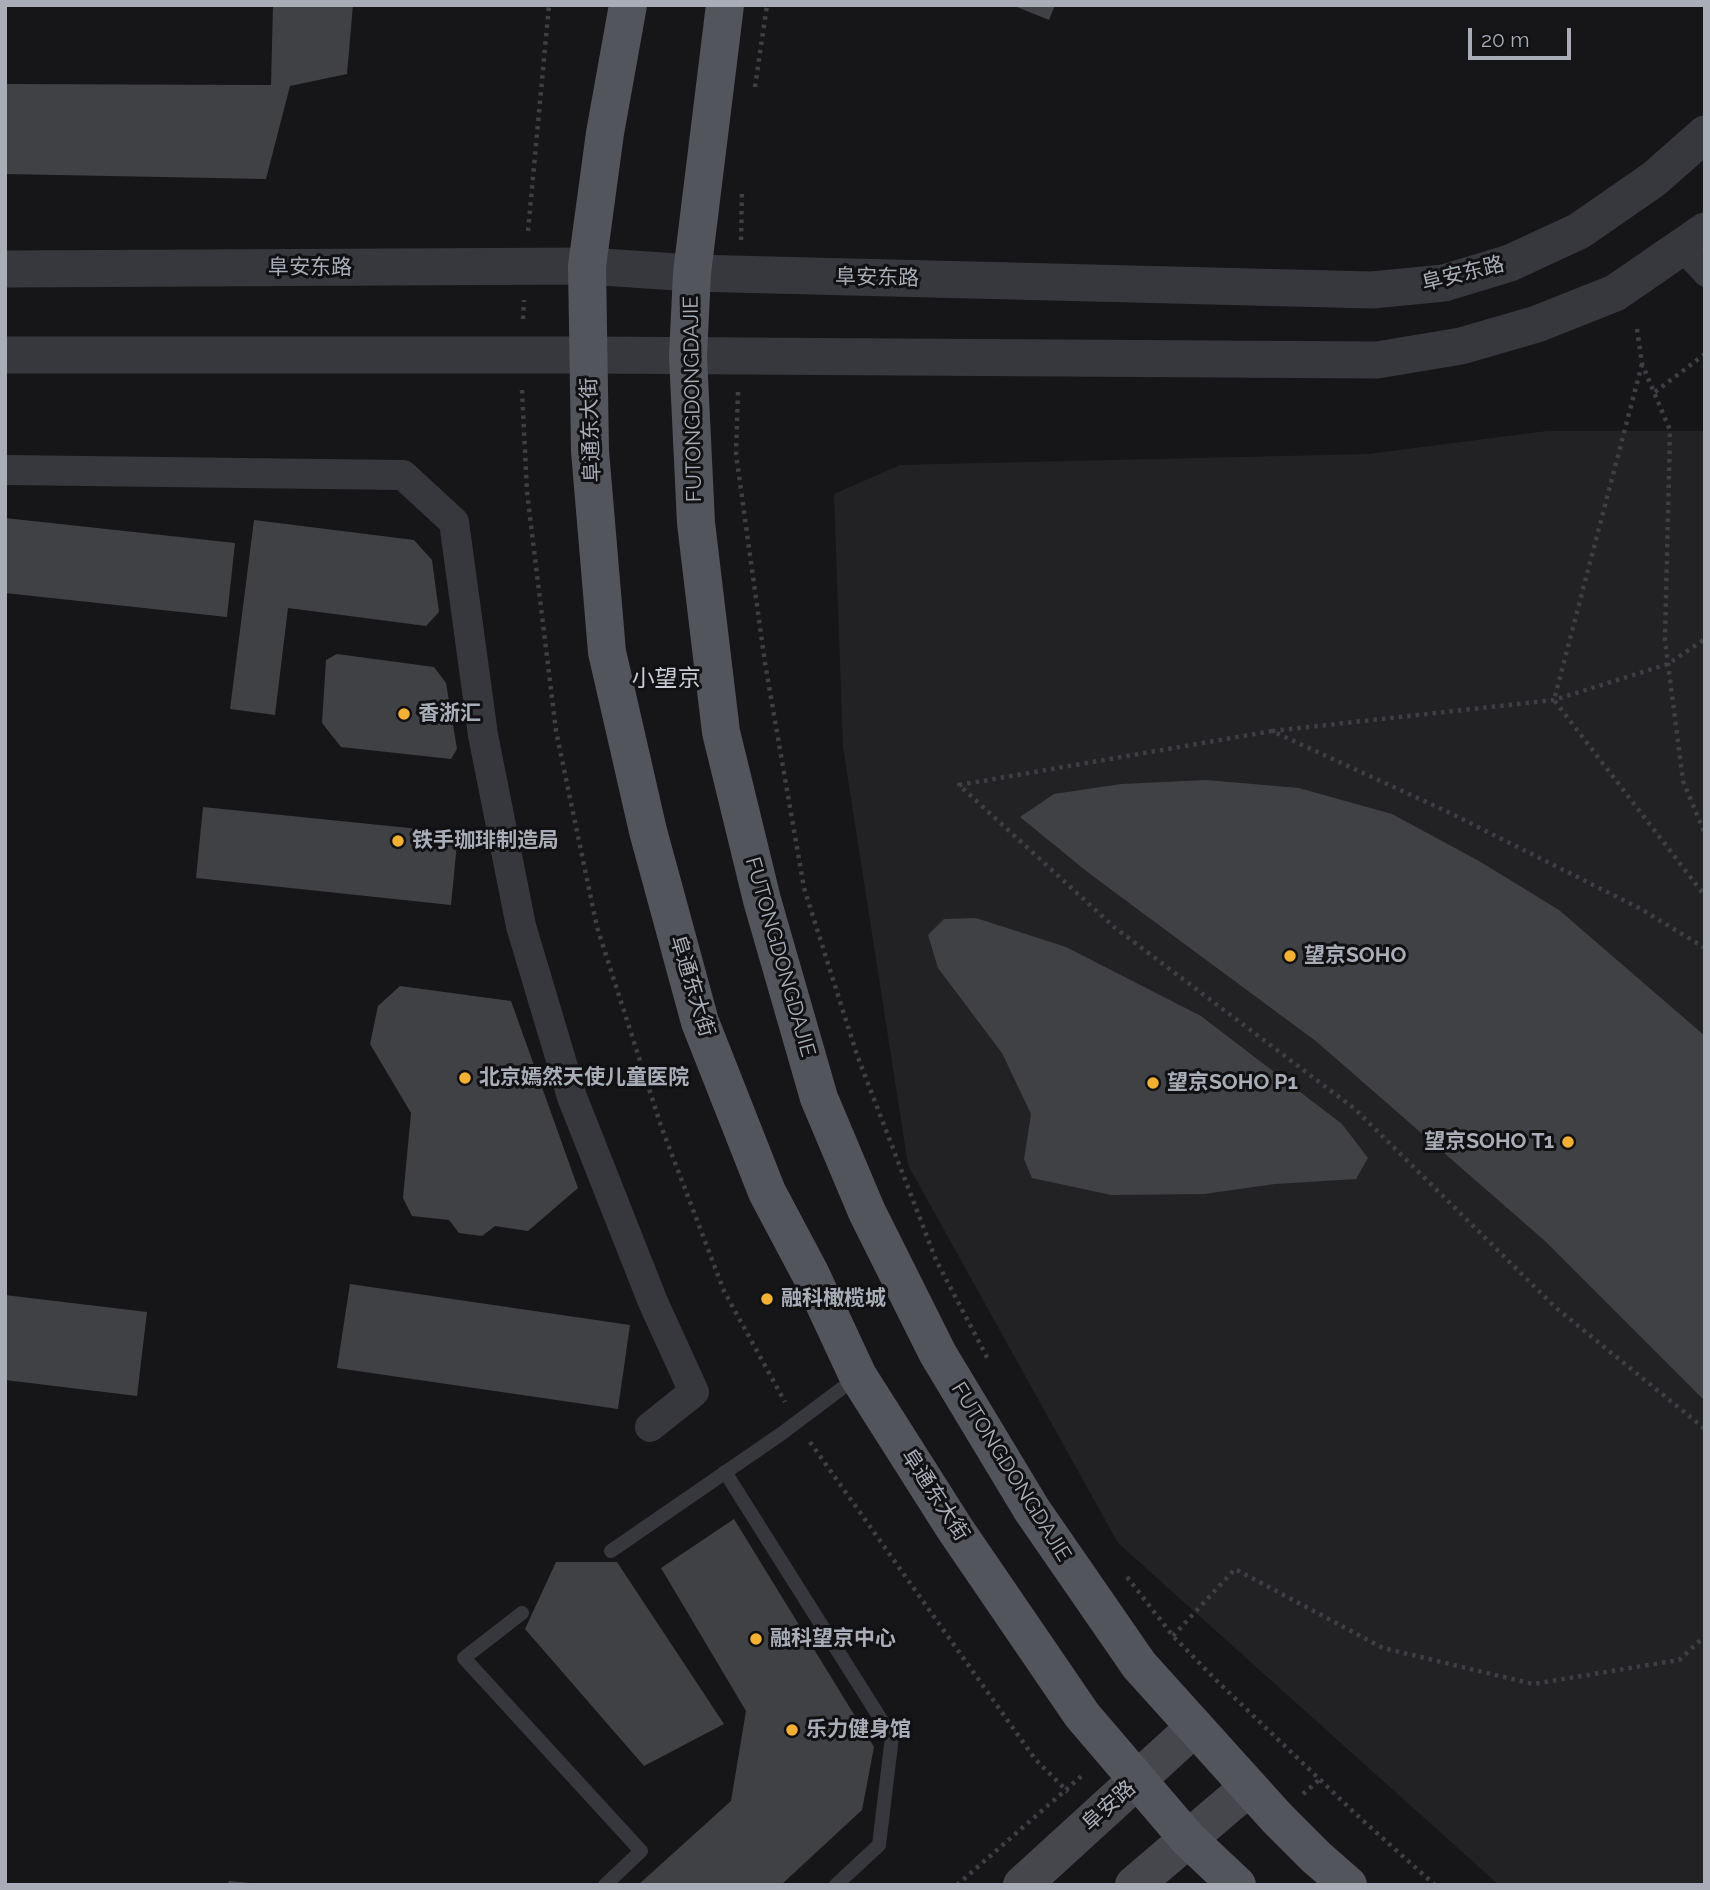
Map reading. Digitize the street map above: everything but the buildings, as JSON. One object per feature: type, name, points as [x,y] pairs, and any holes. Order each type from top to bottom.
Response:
[{"type":"main road","name":"阜通东大街","points":[[628,5],[605,133],[587,266],[590,452],[607,652],[648,831],[700,1022],[768,1192],[859,1376],[955,1529],[1068,1695],[1136,1781],[1188,1839],[1237,1885]]},
{"type":"main road","name":"FUTONGDONGDAJIE","points":[[726,5],[692,273],[688,356],[696,523],[721,732],[762,900],[819,1098],[867,1212],[945,1366],[1032,1510],[1099,1610],[1139,1665],[1249,1787],[1316,1857],[1348,1885]]},
{"type":"main road","name":"阜安路","points":[[1022,1885],[1195,1727]]},
{"type":"main road","points":[[1134,1885],[1249,1787]]},
{"type":"street","name":"阜安东路","points":[[5,269],[587,266],[692,273],[1372,290],[1444,283],[1510,263],[1579,231],[1654,179],[1705,134]]},
{"type":"street","points":[[5,355],[588,355],[1377,360],[1461,346],[1537,324],[1615,293],[1692,239],[1705,275]]},
{"type":"street","points":[[5,470],[403,475],[454,522],[482,735],[521,926],[572,1097],[653,1302],[694,1392],[650,1427]]},
{"type":"lane","points":[[611,1551],[859,1376]]},
{"type":"lane","points":[[725,1472],[892,1737],[879,1844],[836,1885]]},
{"type":"lane","points":[[522,1613],[464,1658],[641,1851],[605,1885]]},
{"type":"path","points":[[754,95],[767,5]]},
{"type":"path","points":[[740,274],[742,184]]},
{"type":"path","points":[[1637,329],[1643,364],[1670,430],[1665,640],[1684,781],[1705,834]]},
{"type":"path","points":[[1655,393],[1705,354]]},
{"type":"path","name":"FUTONGDONGDAJIE","points":[[738,356],[736,454],[765,663],[804,888],[857,1055],[936,1260],[993,1369]]},
{"type":"path","points":[[1554,700],[1643,364]]},
{"type":"path","points":[[1705,639],[1668,663],[1554,700],[1272,731],[959,785],[1114,927],[1355,1109],[1555,1307],[1705,1429]]},
{"type":"path","points":[[1554,700],[1705,896]]},
{"type":"path","points":[[1272,731],[1460,818],[1641,909],[1705,948]]},
{"type":"path","points":[[1172,1636],[1235,1569],[1383,1648],[1533,1684],[1678,1660],[1705,1636]]},
{"type":"path","points":[[1124,1573],[1172,1636],[1278,1740],[1435,1885]]},
{"type":"shaded area","name":"望京SOHO","points":[[1547,431],[1705,431],[1705,1885],[1499,1885],[1118,1543],[908,1165],[843,747],[834,494],[900,465],[1368,454]]},
{"type":"place","name":"香浙汇","points":[[404,714]]},
{"type":"place","name":"铁手珈琲制造局","points":[[398,841]]},
{"type":"place","name":"望京SOHO","points":[[1290,956]]},
{"type":"place","name":"北京嫣然天使儿童医院","points":[[465,1078]]},
{"type":"place","name":"望京SOHO P1","points":[[1153,1083]]},
{"type":"place","name":"望京SOHO T1","points":[[1568,1142]]},
{"type":"place","name":"融科橄榄城","points":[[767,1299]]},
{"type":"place","name":"融科望京中心","points":[[756,1639]]},
{"type":"place","name":"乐力健身馆","points":[[792,1730]]},
{"type":"district","name":"小望京","points":[[666,679]]}]
